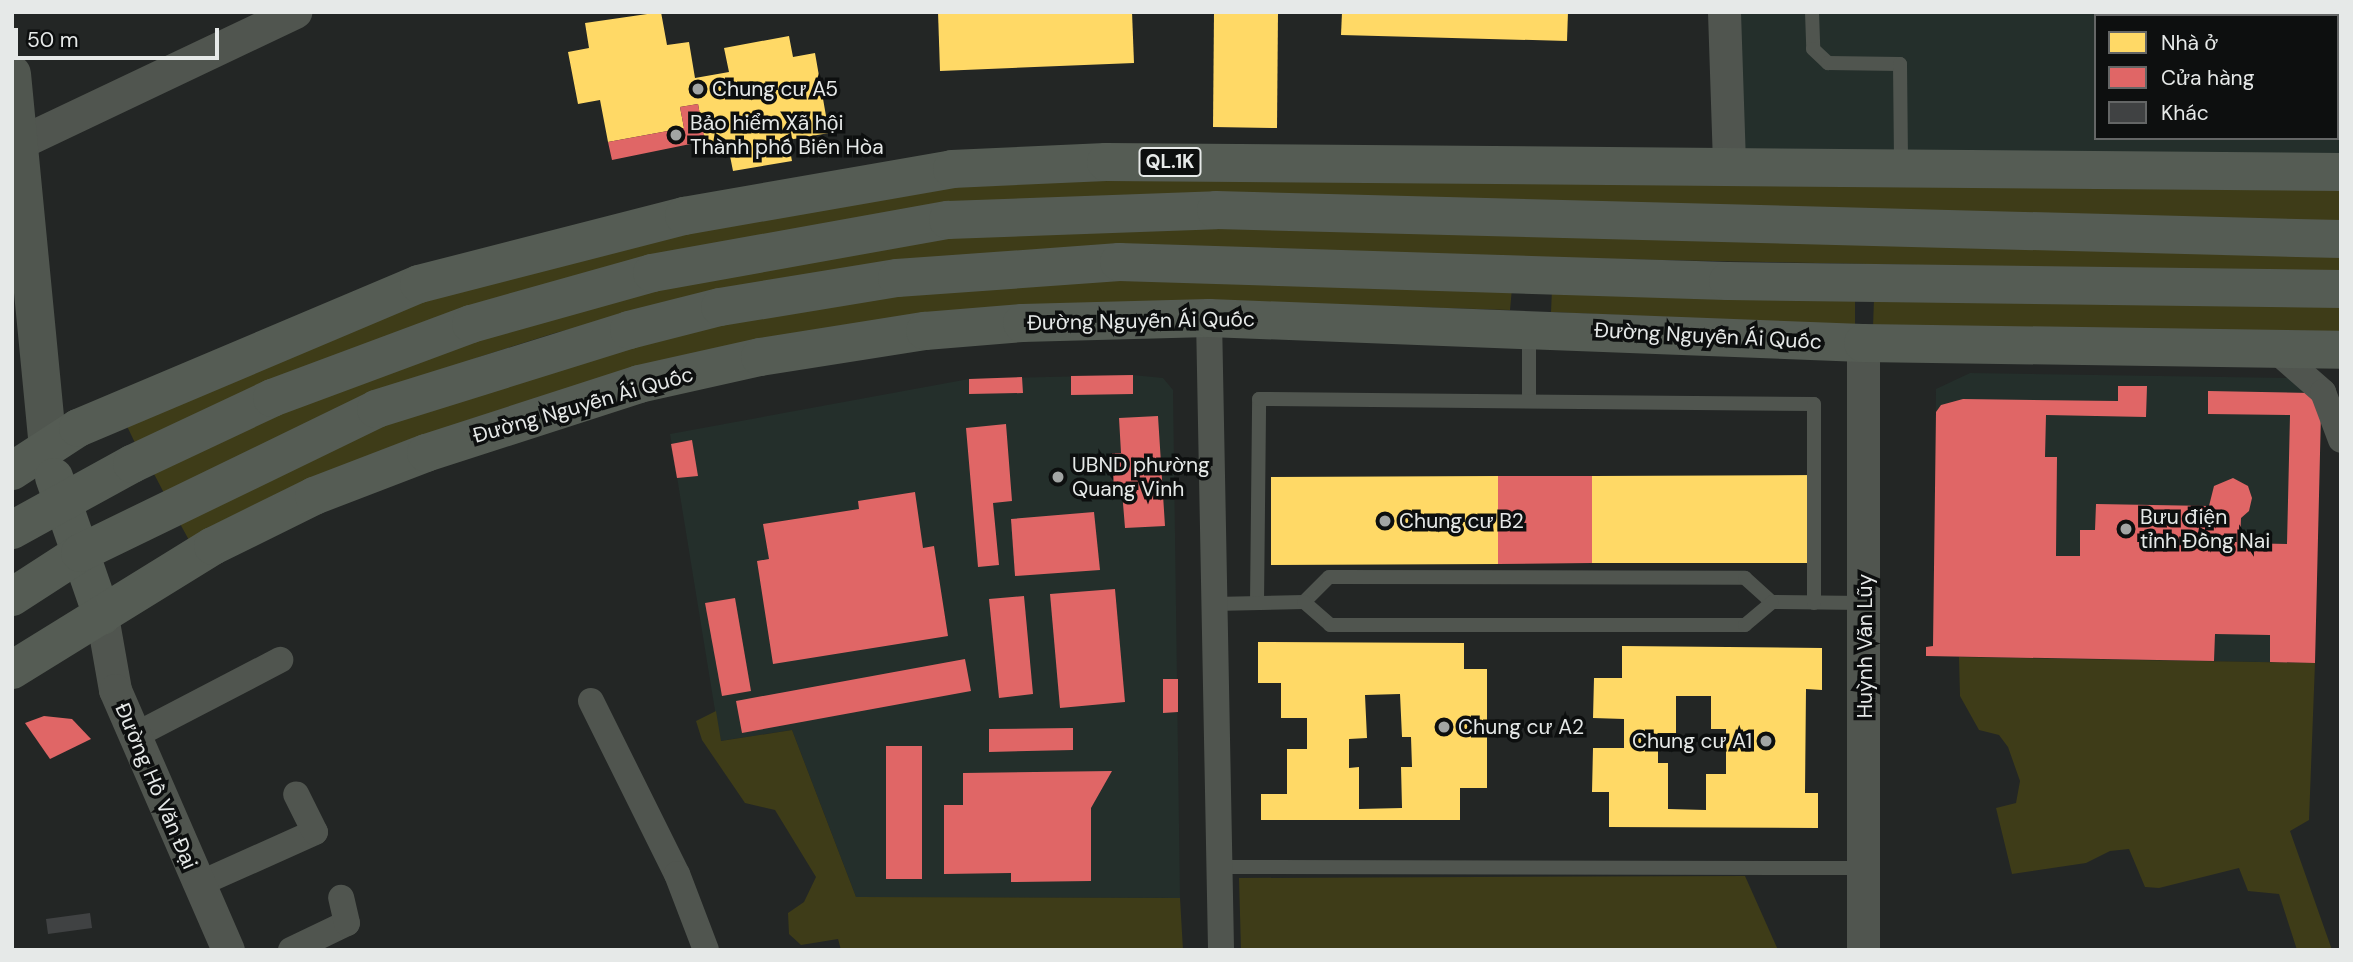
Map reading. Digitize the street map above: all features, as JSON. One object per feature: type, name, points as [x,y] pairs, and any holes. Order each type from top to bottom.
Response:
[{"type":"main road","points":[[12,74],[14,145],[48,447],[61,502],[102,616]]},
{"type":"main road","name":"QL.1K","points":[[12,471],[78,428],[172,386],[419,284],[659,222],[846,186],[953,169],[1106,162],[2341,172]]},
{"type":"main road","points":[[12,530],[61,502],[272,398],[471,324],[652,274],[948,220],[1216,210],[2341,239]]},
{"type":"main road","points":[[12,597],[80,554],[376,409],[551,351],[720,307],[897,278],[1119,262],[1865,282],[2341,289]]},
{"type":"main road","points":[[1529,327],[1531,272]]},
{"type":"main road","points":[[1863,343],[1865,282]]},
{"type":"main road","name":"Đường Nguyễn Ái Quốc","points":[[12,670],[213,546],[314,496],[518,421],[639,384],[760,357],[925,331],[1022,323],[1209,317],[1529,327],[1863,343],[2341,350]]},
{"type":"street","points":[[14,145],[295,12]]},
{"type":"street","points":[[1724,12],[1729,165]]},
{"type":"street","points":[[1209,317],[1221,950]]},
{"type":"street","name":"Huỳnh Văn Lũy","points":[[1863,343],[1866,603],[1863,950]]},
{"type":"street","points":[[2275,350],[2323,392],[2341,440]]},
{"type":"street","name":"Đường Hồ Văn Đại","points":[[102,616],[110,674],[134,736],[228,950]]},
{"type":"street","points":[[134,736],[280,660]]},
{"type":"street","points":[[591,701],[677,874],[706,950]]},
{"type":"street","points":[[199,884],[315,832],[296,794]]},
{"type":"street","points":[[291,950],[347,923],[341,898]]},
{"type":"lane","points":[[1812,12],[1813,49],[1828,63],[1900,64],[1901,167]]},
{"type":"lane","points":[[1529,327],[1529,400]]},
{"type":"lane","points":[[1257,603],[1259,399],[1814,404],[1814,603]]},
{"type":"lane","points":[[1304,602],[1329,577],[1343,577],[1745,578],[1772,602],[1866,603]]},
{"type":"lane","points":[[1214,604],[1304,602],[1330,625],[1745,625],[1772,602]]},
{"type":"lane","points":[[1219,867],[1863,868]]},
{"type":"shaded area","points":[[1740,12],[2341,12],[2341,158],[1744,151]]},
{"type":"shaded area","points":[[1105,177],[2341,188],[2341,223],[802,228],[136,445],[126,424],[424,298],[685,232],[954,184]]},
{"type":"shaded area","points":[[1239,226],[2341,255],[2341,273],[1556,258],[717,292],[555,333],[479,357],[164,493],[153,472],[278,412],[482,337],[652,289],[948,235]]},
{"type":"shaded area","points":[[1114,278],[1512,288],[1510,310],[1212,301],[919,316],[190,542],[178,520],[386,422],[462,395],[722,323],[911,292]]},
{"type":"shaded area","points":[[1552,289],[1855,298],[1855,326],[1551,312]]},
{"type":"shaded area","points":[[1874,299],[2341,305],[2341,334],[1873,327]]},
{"type":"shaded area","name":"Bưu điện tỉnh Đồng Nai","points":[[1970,373],[2289,378],[2310,393],[2321,412],[2315,663],[1926,656],[1933,646],[1936,389]]},
{"type":"shaded area","points":[[1133,375],[1163,378],[1173,390],[1180,898],[856,897],[792,730],[720,741],[670,434],[969,379]]},
{"type":"shaded area","points":[[1959,657],[2315,663],[2309,820],[2290,831],[2332,950],[2297,950],[2279,894],[2248,891],[2239,868],[2159,888],[2145,887],[2129,849],[2110,851],[2086,863],[2012,874],[1996,808],[2016,803],[2020,781],[2008,747],[1999,735],[1979,730],[1960,696]]},
{"type":"shaded area","points":[[716,711],[721,741],[792,730],[856,897],[1180,898],[1183,950],[841,950],[838,939],[801,945],[789,934],[788,913],[804,902],[816,877],[775,810],[745,803],[702,740],[696,721]]},
{"type":"shaded area","points":[[1745,876],[1778,950],[1241,950],[1239,878]]},
{"type":"building: Nhà ở","name":"Chung cư A5","points":[[661,12],[667,45],[689,42],[695,78],[729,72],[724,48],[789,36],[793,57],[815,53],[829,133],[788,140],[792,161],[733,171],[729,151],[707,155],[698,104],[680,107],[684,128],[608,142],[600,100],[578,104],[568,52],[589,48],[585,23]]},
{"type":"building: Nhà ở","points":[[938,12],[1132,12],[1134,63],[940,71]]},
{"type":"building: Nhà ở","points":[[1214,12],[1278,12],[1277,128],[1213,127]]},
{"type":"building: Nhà ở","points":[[1342,12],[1568,12],[1567,41],[1341,35]]},
{"type":"building: Nhà ở","points":[[1818,475],[1819,563],[1592,563],[1592,476]]},
{"type":"building: Nhà ở","name":"Chung cư B2","points":[[1498,476],[1498,564],[1271,565],[1271,477]]},
{"type":"building: Nhà ở","name":"Chung cư A2","points":[[1258,642],[1464,643],[1464,669],[1487,669],[1487,788],[1460,788],[1460,820],[1261,820],[1261,794],[1287,794],[1287,749],[1307,749],[1307,718],[1281,718],[1281,683],[1258,683]],"holes":[[[1400,694],[1402,737],[1411,737],[1412,767],[1401,767],[1402,808],[1359,809],[1359,767],[1349,768],[1349,739],[1367,738],[1365,695]]]},
{"type":"building: Nhà ở","name":"Chung cư A1","points":[[1622,646],[1822,648],[1822,690],[1806,689],[1805,793],[1818,793],[1818,828],[1609,827],[1609,792],[1592,792],[1593,748],[1624,748],[1624,719],[1593,718],[1594,678],[1622,678]],"holes":[[[1676,696],[1711,696],[1711,729],[1726,729],[1726,774],[1706,774],[1706,810],[1668,809],[1668,763],[1658,763],[1658,733],[1676,733]]]},
{"type":"building: Cửa hàng","name":"Bảo hiểm Xã hội Thành phố Biên Hòa","points":[[698,104],[705,141],[612,160],[608,142],[684,128],[680,107]]},
{"type":"building: Cửa hàng","points":[[1133,375],[1133,394],[1071,395],[1071,376]]},
{"type":"building: Cửa hàng","points":[[1022,377],[1023,393],[969,394],[969,379]]},
{"type":"building: Cửa hàng","name":"Bưu điện tỉnh Đồng Nai","points":[[2118,386],[2147,386],[2146,417],[2046,415],[2045,457],[2057,457],[2056,556],[2080,556],[2080,530],[2095,530],[2096,504],[2209,506],[2214,486],[2233,478],[2248,486],[2252,498],[2249,511],[2241,518],[2240,543],[2287,544],[2290,415],[2208,414],[2208,391],[2310,393],[2321,412],[2315,663],[2270,662],[2270,635],[2215,634],[2214,661],[1926,656],[1926,647],[1933,646],[1936,412],[1941,405],[1963,399],[2118,401]]},
{"type":"building: Cửa hàng","points":[[1158,416],[1165,526],[1125,528],[1122,491],[1114,492],[1112,453],[1121,453],[1119,418]]},
{"type":"building: Cửa hàng","points":[[1006,424],[1012,501],[993,503],[999,565],[978,567],[966,428]]},
{"type":"building: Cửa hàng","points":[[692,440],[698,476],[677,478],[671,444]]},
{"type":"building: Cửa hàng","points":[[1498,476],[1592,476],[1592,563],[1498,564]]},
{"type":"building: Cửa hàng","points":[[915,492],[923,548],[934,546],[948,636],[773,664],[757,561],[769,559],[763,524],[859,509],[858,501]]},
{"type":"building: Cửa hàng","points":[[1094,512],[1100,570],[1015,576],[1011,519]]},
{"type":"building: Cửa hàng","points":[[1115,589],[1125,702],[1060,708],[1050,594]]},
{"type":"building: Cửa hàng","points":[[1024,596],[1033,694],[999,698],[989,599]]},
{"type":"building: Cửa hàng","points":[[735,598],[751,691],[722,696],[705,603]]},
{"type":"building: Cửa hàng","points":[[965,659],[971,691],[742,733],[736,701]]},
{"type":"building: Cửa hàng","points":[[1163,679],[1178,679],[1178,712],[1163,713]]},
{"type":"building: Cửa hàng","points":[[44,716],[72,719],[91,739],[50,759],[25,723]]},
{"type":"building: Cửa hàng","points":[[1073,728],[1073,750],[989,752],[989,729]]},
{"type":"building: Cửa hàng","points":[[886,746],[922,746],[922,879],[886,879]]},
{"type":"building: Cửa hàng","points":[[1112,771],[1091,808],[1091,881],[1011,882],[1011,873],[944,874],[944,805],[963,805],[963,773]]},
{"type":"building: Khác","points":[[90,913],[92,928],[48,934],[46,919]]},
{"type":"place","name":"Chung cư A5","points":[[698,89]]},
{"type":"place","name":"Bảo hiểm Xã hội Thành phố Biên Hòa","points":[[676,135]]},
{"type":"place","name":"UBND phường Quang Vinh","points":[[1058,477]]},
{"type":"place","name":"Chung cư B2","points":[[1385,521]]},
{"type":"place","name":"Bưu điện tỉnh Đồng Nai","points":[[2126,529]]},
{"type":"place","name":"Chung cư A2","points":[[1444,727]]},
{"type":"place","name":"Chung cư A1","points":[[1766,741]]}]
